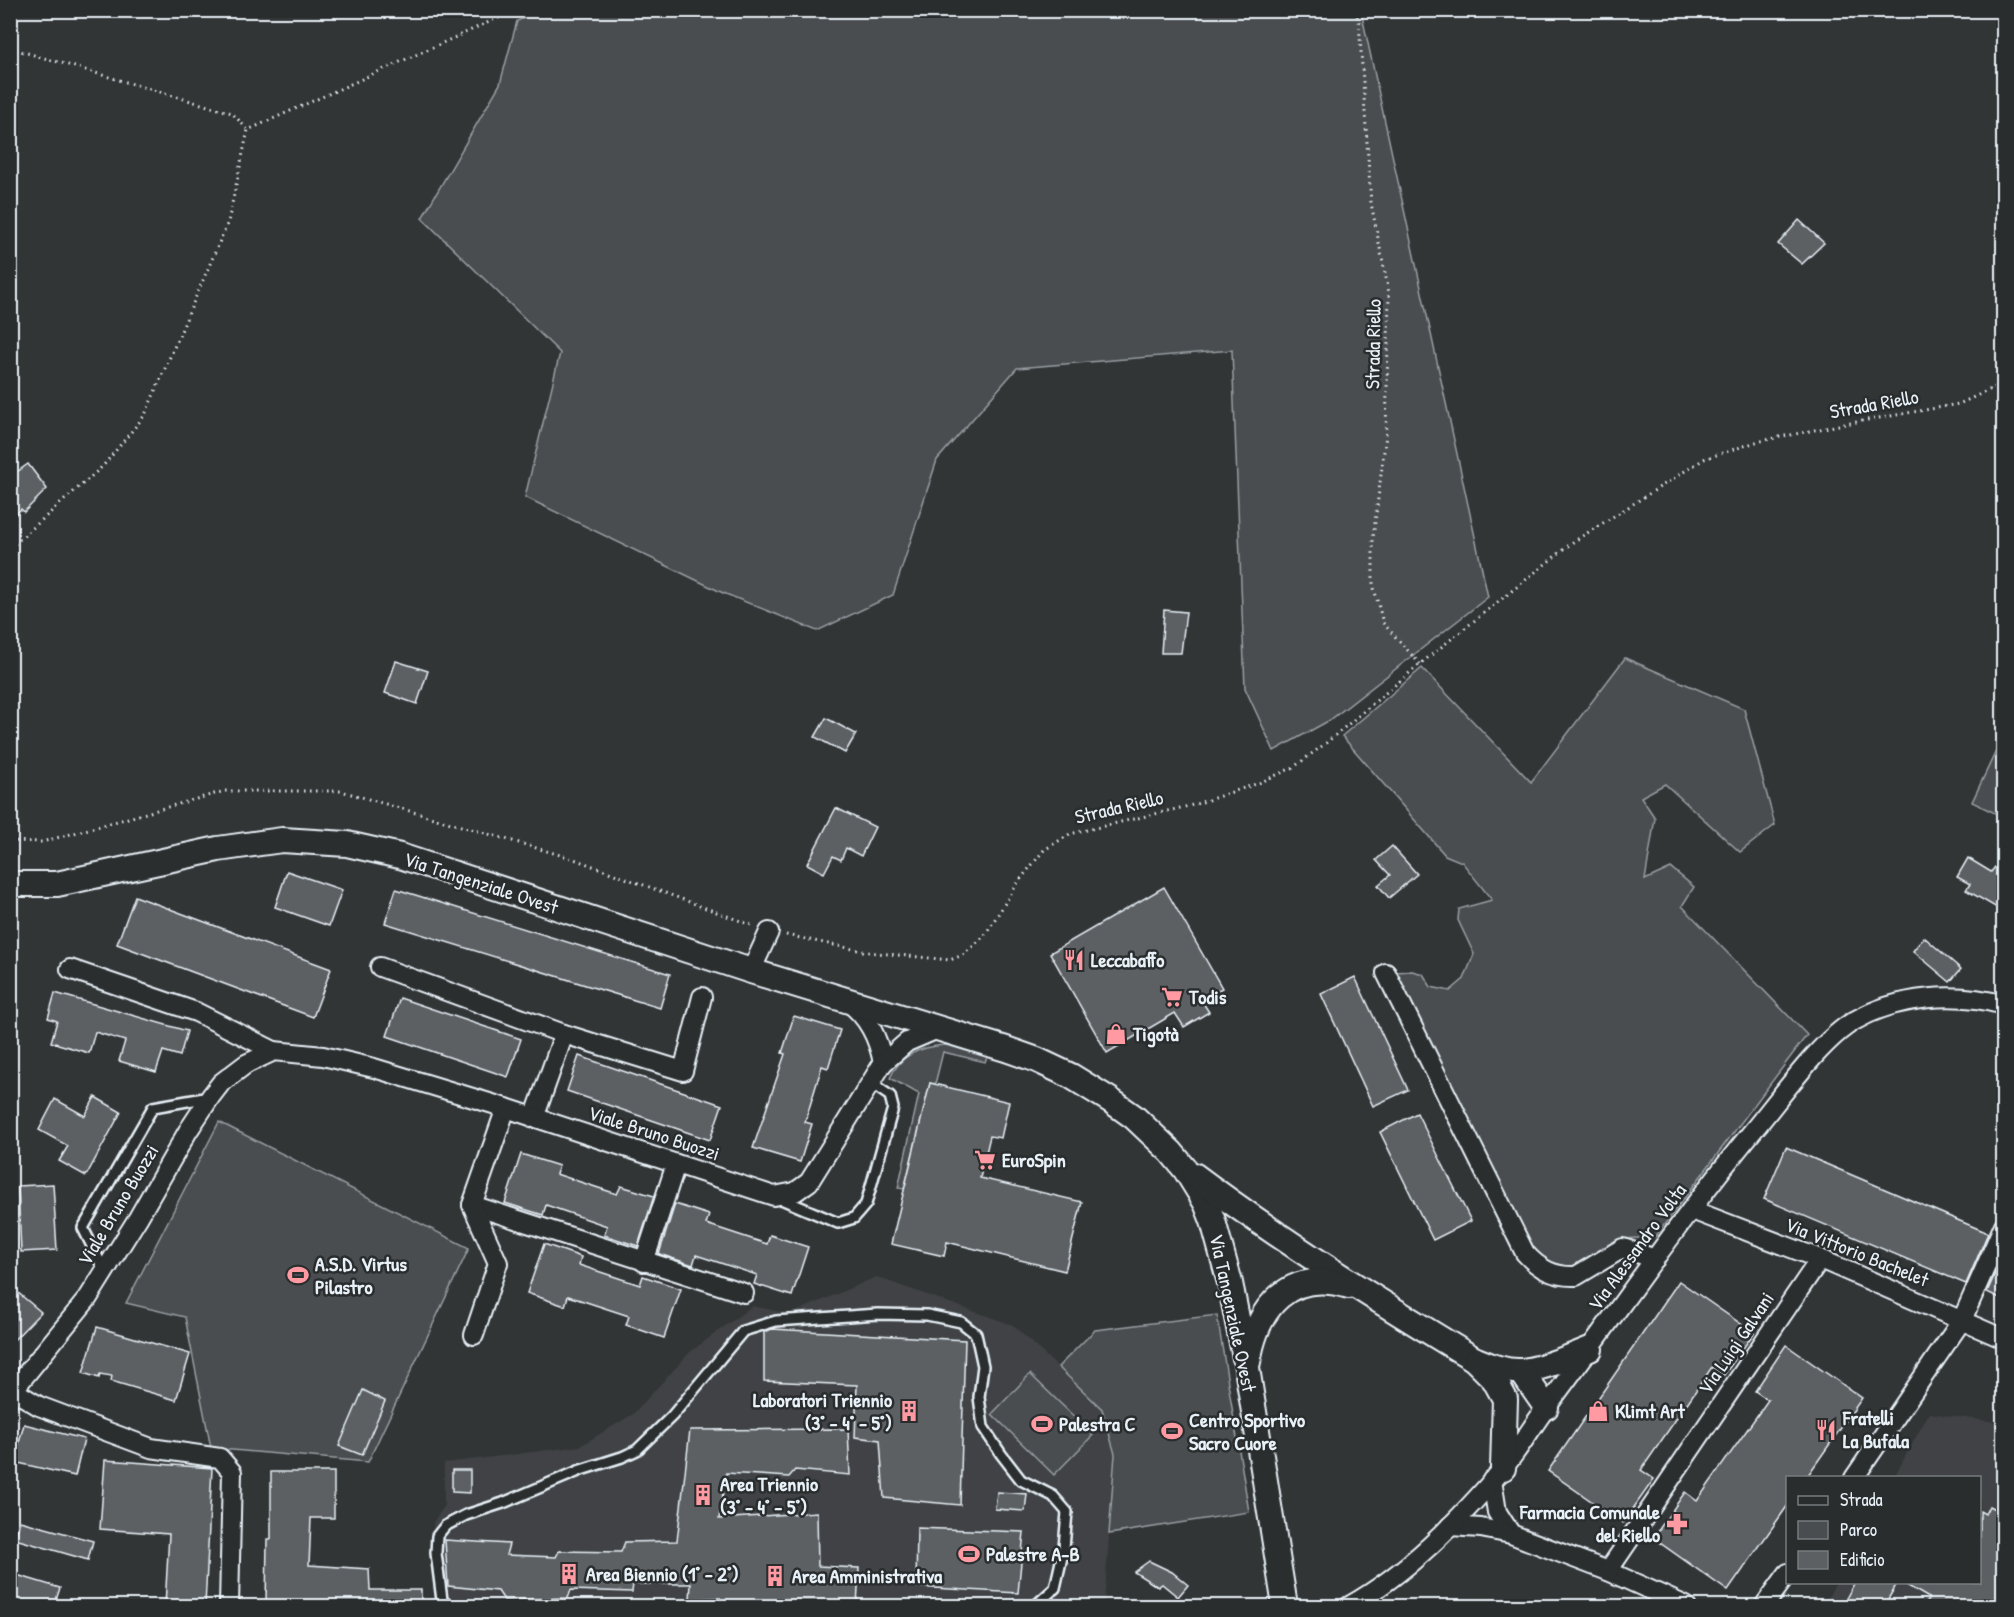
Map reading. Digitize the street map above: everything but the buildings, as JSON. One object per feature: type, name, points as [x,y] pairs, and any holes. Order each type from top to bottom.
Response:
[{"type":"main road","name":"Via Tangenziale Ovest","points":[[10,884],[57,884],[218,849],[282,840],[347,844],[400,856],[751,971],[940,1028],[1037,1060],[1091,1087],[1134,1117],[1171,1152],[1185,1168],[1206,1203],[1213,1221],[1230,1283],[1247,1368],[1285,1606]]},
{"type":"main road","points":[[1185,1168],[1267,1229],[1357,1288],[1474,1359],[1495,1368],[1521,1371],[1566,1359],[1590,1349]]},
{"type":"main road","points":[[1247,1368],[1260,1322],[1281,1294],[1296,1286],[1319,1282],[1332,1282],[1357,1288]]},
{"type":"main road","points":[[1474,1359],[1494,1379],[1505,1399],[1497,1474]]},
{"type":"main road","points":[[1521,1371],[1546,1407]]},
{"type":"main road","points":[[1505,1399],[1526,1405],[1546,1407]]},
{"type":"street","points":[[751,971],[769,932]]},
{"type":"street","points":[[380,967],[564,1034],[683,1071],[702,997]]},
{"type":"street","name":"Viale Bruno Buozzi","points":[[70,969],[196,1012],[274,1052],[323,1056],[374,1068],[506,1108],[774,1196]]},
{"type":"street","points":[[1386,973],[1525,1253],[1532,1261],[1550,1272],[1576,1276],[1623,1248],[1655,1258]]},
{"type":"street","name":"Via Alessandro Volta","points":[[1349,1606],[1393,1578],[1427,1548],[1497,1474],[1655,1258],[1743,1143],[1827,1041],[1853,1021],[1886,1007],[1912,1000],[1948,997],[1982,999],[2004,1005]]},
{"type":"street","points":[[844,999],[860,1012],[872,1029],[883,1063]]},
{"type":"street","points":[[774,1196],[795,1192],[809,1182],[883,1063],[907,1042],[940,1028]]},
{"type":"street","points":[[534,1118],[564,1034]]},
{"type":"street","name":"Viale Bruno Buozzi","points":[[12,1393],[105,1272],[211,1096],[221,1083],[246,1064],[274,1052]]},
{"type":"street","points":[[474,1335],[498,1263],[472,1205],[506,1108]]},
{"type":"street","points":[[644,1262],[676,1164]]},
{"type":"street","points":[[472,1205],[744,1293]]},
{"type":"street","name":"Via Vittorio Bachelet","points":[[1692,1210],[1820,1259],[2004,1339]]},
{"type":"street","points":[[1855,1476],[1962,1320],[2004,1225]]},
{"type":"street","name":"Via Luigi Galvani","points":[[1608,1571],[1820,1259]]},
{"type":"street","points":[[12,1393],[39,1406],[151,1448],[220,1458],[232,1472],[229,1606]]},
{"type":"street","points":[[1497,1474],[1497,1512],[1511,1534]]},
{"type":"street","points":[[1468,1506],[1497,1512]]},
{"type":"street","points":[[1450,1526],[1481,1528],[1511,1534],[1608,1571],[1686,1606]]},
{"type":"street","points":[[1764,1606],[1786,1576]]},
{"type":"lane","points":[[774,1196],[838,1223],[854,1218],[866,1204],[893,1108],[890,1096],[871,1083]]},
{"type":"lane","points":[[105,1272],[83,1228],[153,1107],[211,1096]]},
{"type":"lane","points":[[448,1606],[442,1600],[436,1553],[436,1536],[445,1526],[466,1515],[504,1503],[581,1470],[637,1450],[672,1416],[743,1331],[776,1321],[878,1314],[927,1315],[962,1322],[976,1334],[983,1366],[979,1397],[983,1427],[1022,1480],[1053,1496],[1067,1512],[1064,1548],[1055,1588],[1035,1606]]},
{"type":"path","points":[[248,130],[516,10]]},
{"type":"path","name":"Strada Riello","points":[[1355,10],[1359,21],[1371,203],[1389,292],[1386,435],[1373,538],[1373,584],[1383,623],[1419,664]]},
{"type":"path","points":[[10,48],[232,112],[248,130]]},
{"type":"path","points":[[10,548],[103,466],[145,415],[228,222],[248,130]]},
{"type":"path","name":"Strada Riello","points":[[769,932],[867,952],[950,960],[965,954],[985,935],[1019,881],[1044,850],[1070,834],[1193,805],[1259,783],[1294,767],[1573,542],[1704,459],[1766,440],[1959,404],[2004,383]]},
{"type":"shaded area","points":[[876,1277],[1013,1325],[1102,1409],[1115,1454],[1104,1606],[434,1606],[433,1522],[444,1507],[444,1463],[580,1446],[633,1414],[690,1352],[752,1306],[791,1314]]},
{"type":"shaded area","points":[[1929,1413],[2003,1423],[2003,1606],[1823,1606],[1835,1584],[1981,1584],[1981,1476],[1895,1476]]},
{"type":"green space","points":[[540,11],[1361,11],[1488,597],[1330,720],[1274,751],[1245,688],[1232,350],[1017,368],[937,460],[893,595],[817,631],[721,592],[525,497],[560,353],[422,218],[500,84],[517,21]]},
{"type":"green space","points":[[1625,658],[1744,709],[1775,825],[1740,852],[1665,784],[1641,797],[1655,818],[1645,880],[1671,868],[1694,887],[1682,906],[1807,1035],[1655,1237],[1622,1239],[1573,1268],[1560,1267],[1545,1261],[1532,1248],[1395,972],[1412,971],[1423,974],[1431,987],[1450,991],[1464,979],[1474,954],[1458,920],[1459,909],[1492,900],[1462,862],[1445,855],[1342,736],[1422,668],[1531,782]]},
{"type":"green space","points":[[2003,736],[2004,817],[1972,802]]},
{"type":"green space","points":[[944,1045],[988,1056],[985,1062],[943,1052],[935,1084],[930,1083],[904,1189],[898,1188],[919,1094],[890,1078],[905,1058],[919,1050]]},
{"type":"green space","name":"A.S.D. Virtus Pilastro","points":[[219,1122],[469,1248],[368,1462],[211,1448],[185,1317],[126,1303]]},
{"type":"green space","name":"Centro Sportivo Sacro Cuore","points":[[1217,1315],[1249,1512],[1109,1534],[1115,1454],[1102,1409],[1058,1367],[1095,1330]]},
{"type":"green space","name":"Palestra C","points":[[1030,1374],[1093,1435],[1054,1475],[992,1414]]},
{"type":"place","name":"Leccabaffo","points":[[1074,960]]},
{"type":"place","name":"Todis","points":[[1172,997]]},
{"type":"place","name":"Tigotà","points":[[1116,1034]]},
{"type":"place","name":"EuroSpin","points":[[985,1160]]},
{"type":"place","name":"A.S.D. Virtus Pilastro","points":[[298,1275]]},
{"type":"place","name":"Laboratori Triennio (3° - 4° - 5°)","points":[[909,1411]]},
{"type":"place","name":"Klimt Art","points":[[1598,1411]]},
{"type":"place","name":"Palestra C","points":[[1042,1424]]},
{"type":"place","name":"Fratelli La Bufala","points":[[1826,1430]]},
{"type":"place","name":"Centro Sportivo Sacro Cuore","points":[[1172,1431]]},
{"type":"place","name":"Area Triennio (3° - 4° - 5°)","points":[[703,1495]]},
{"type":"place","name":"Farmacia Comunale del Riello","points":[[1677,1524]]},
{"type":"place","name":"Palestre A-B","points":[[969,1554]]},
{"type":"place","name":"Area Biennio (1° - 2°)","points":[[569,1574]]},
{"type":"place","name":"Area Amministrativa","points":[[775,1576]]}]
